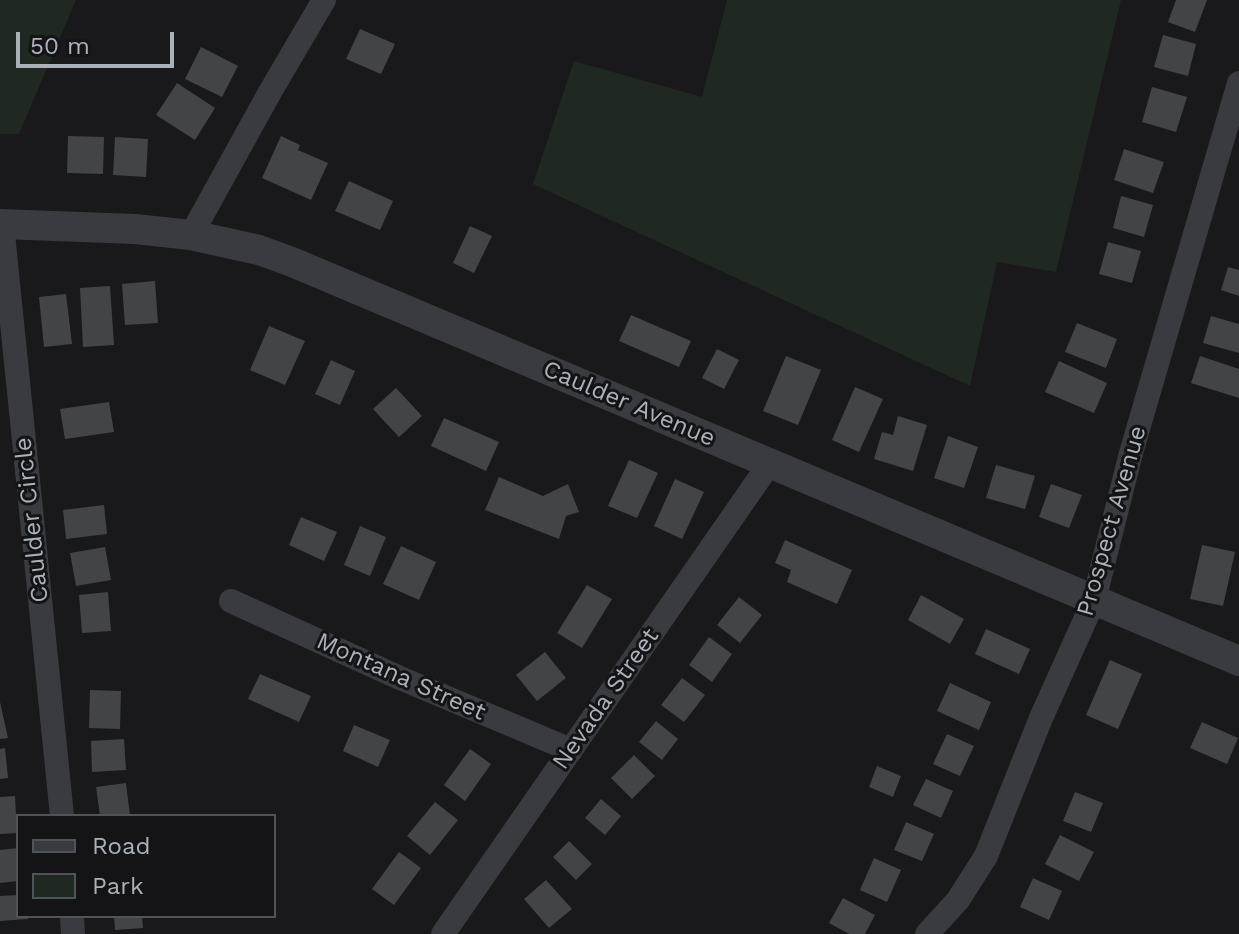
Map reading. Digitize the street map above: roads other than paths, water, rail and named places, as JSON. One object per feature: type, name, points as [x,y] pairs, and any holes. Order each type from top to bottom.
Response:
[{"type":"street","points":[[191,235],[324,0]]},
{"type":"street","name":"Prospect Avenue","points":[[927,934],[958,900],[986,856],[1041,718],[1094,600],[1131,453],[1239,83]]},
{"type":"street","name":"Caulder Avenue","points":[[1,224],[135,229],[191,235],[248,247],[292,262],[1239,661]]},
{"type":"street","name":"Caulder Circle","points":[[1,224],[62,814]]},
{"type":"street","name":"Nevada Street","points":[[443,934],[770,463]]},
{"type":"street","name":"Montana Street","points":[[231,601],[400,678],[571,750]]}]
